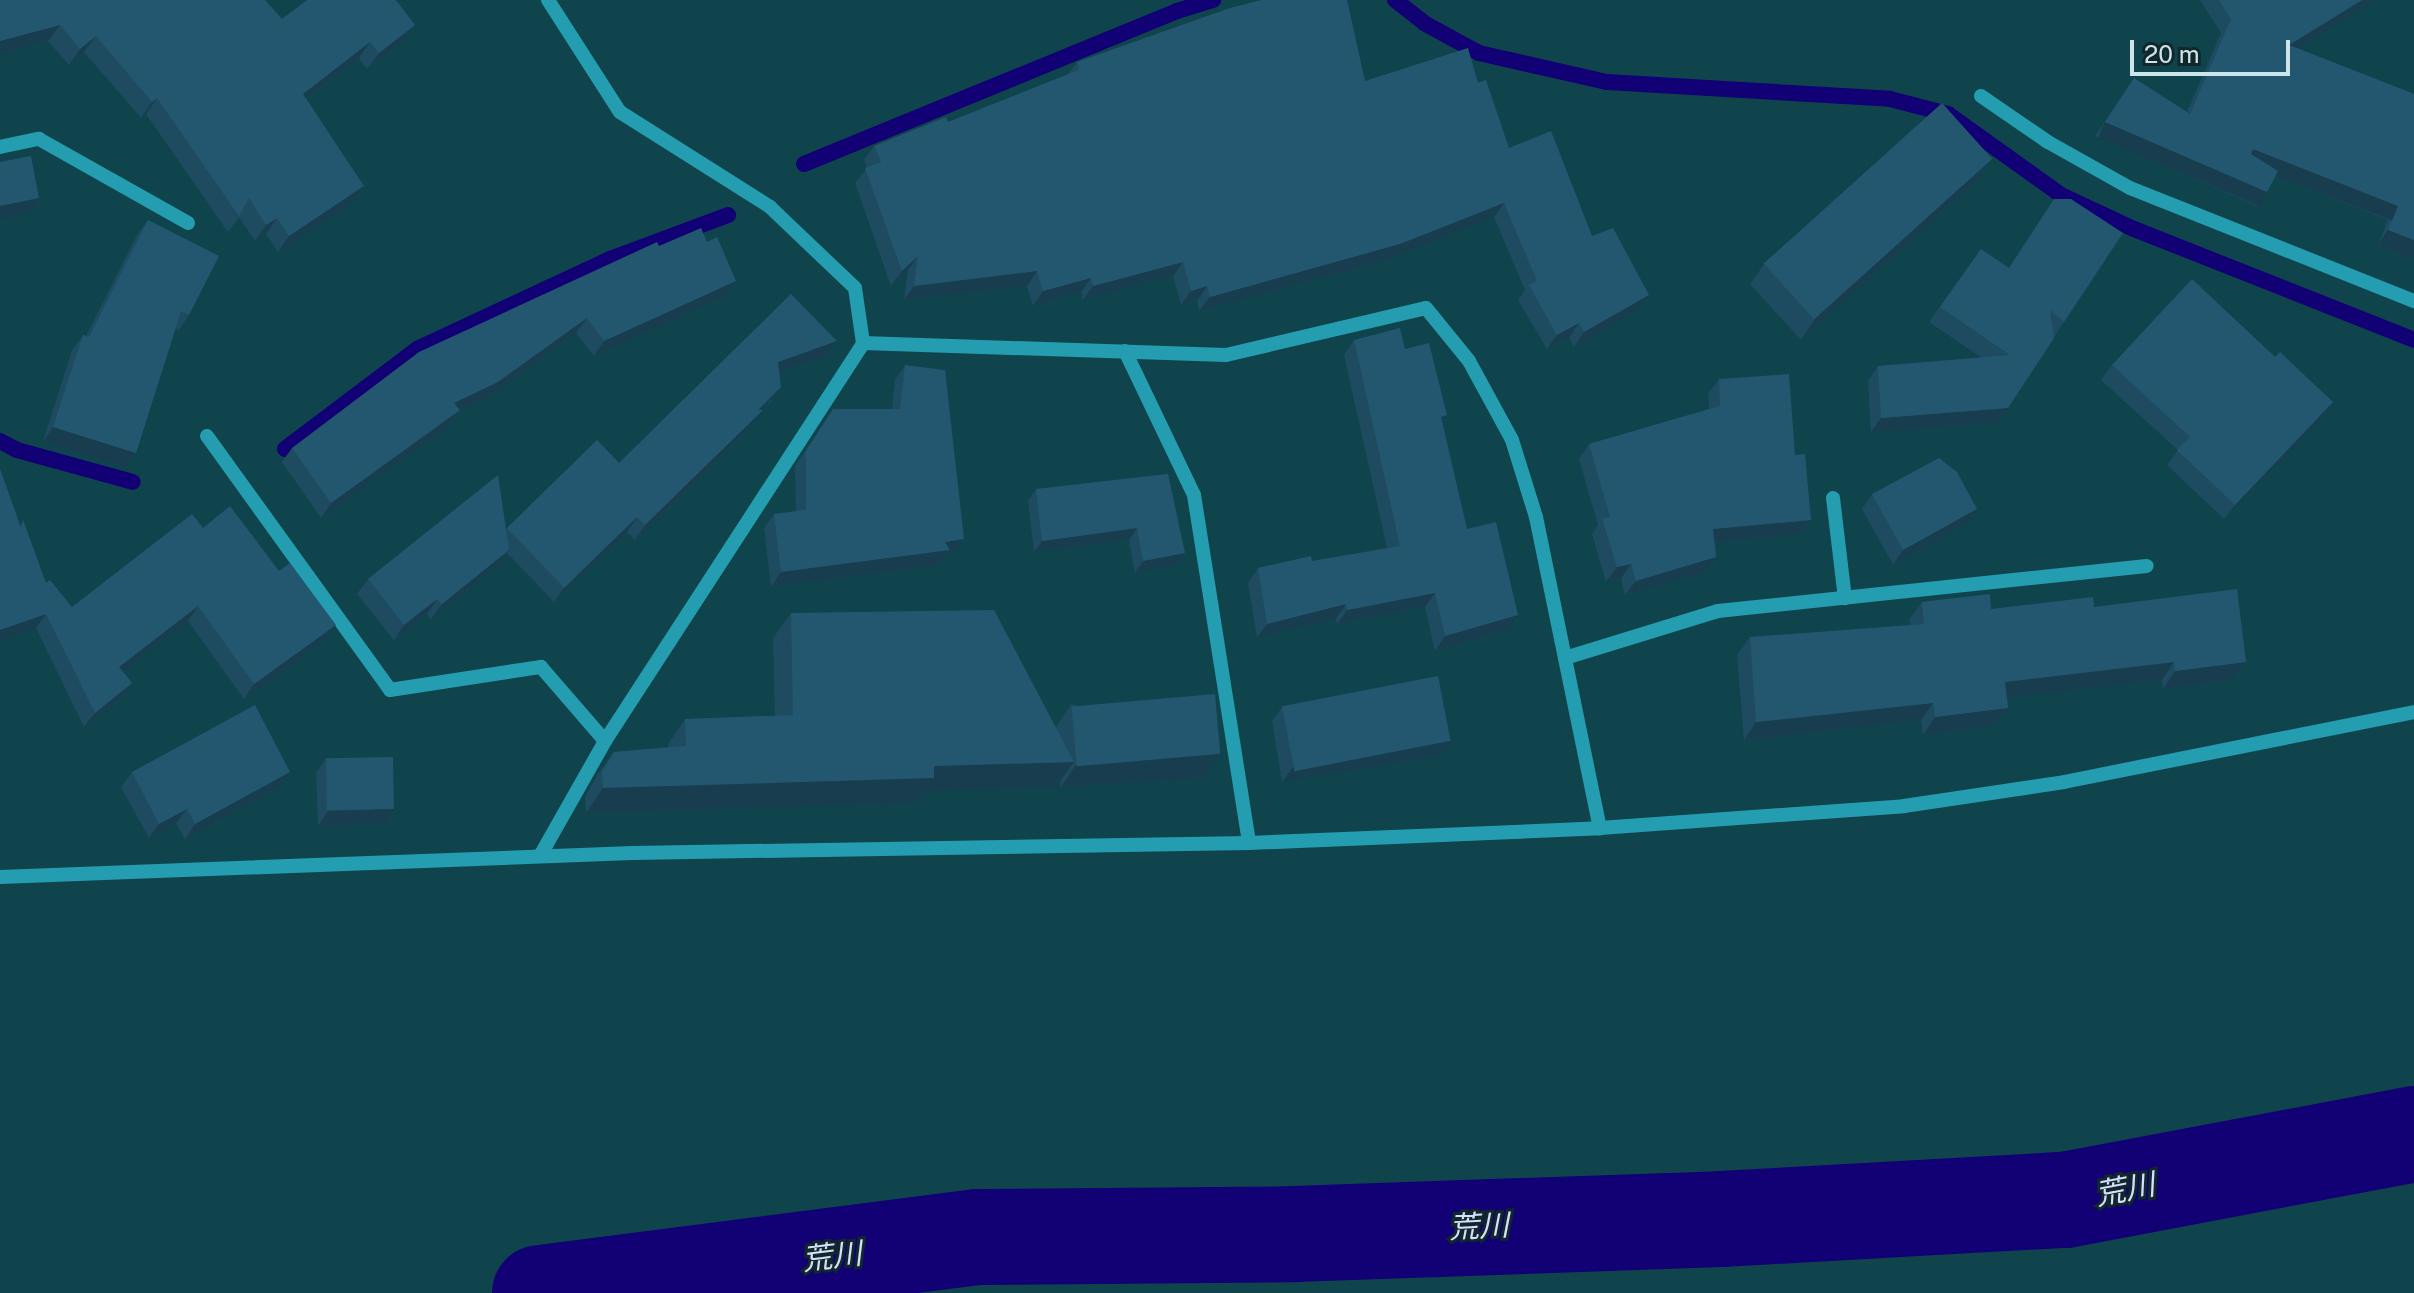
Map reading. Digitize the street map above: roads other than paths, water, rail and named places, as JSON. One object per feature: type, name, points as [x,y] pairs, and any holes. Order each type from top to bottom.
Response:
[{"type":"street","points":[[540,856],[605,741],[863,343],[855,288],[770,207],[620,112],[548,0]]},
{"type":"street","points":[[1981,96],[2048,142],[2130,188],[2414,301]]},
{"type":"street","points":[[0,147],[39,139],[188,223]]},
{"type":"street","points":[[863,343],[1226,355],[1426,308],[1469,361],[1512,440],[1536,517],[1600,828]]},
{"type":"street","points":[[1125,351],[1194,495],[1249,843]]},
{"type":"street","points":[[207,436],[390,690],[541,667],[605,741]]},
{"type":"street","points":[[1833,498],[1845,598]]},
{"type":"street","points":[[1565,658],[1718,611],[2147,566]]},
{"type":"street","points":[[0,877],[540,856],[1249,843],[1600,828],[1904,806],[2064,782],[2414,712]]},
{"type":"waterway","points":[[804,164],[1177,11],[1213,0]]},
{"type":"waterway","points":[[1395,0],[1424,23],[1479,53],[1607,82],[1890,99],[1948,114],[2061,195],[2134,229],[2414,340]]},
{"type":"waterway","points":[[285,449],[417,349],[610,259],[728,215]]},
{"type":"waterway","points":[[0,441],[17,450],[133,482]]},
{"type":"waterway","name":"荒川","points":[[540,1293],[978,1237],[1294,1234],[1721,1219],[2065,1200],[2414,1134]]}]
